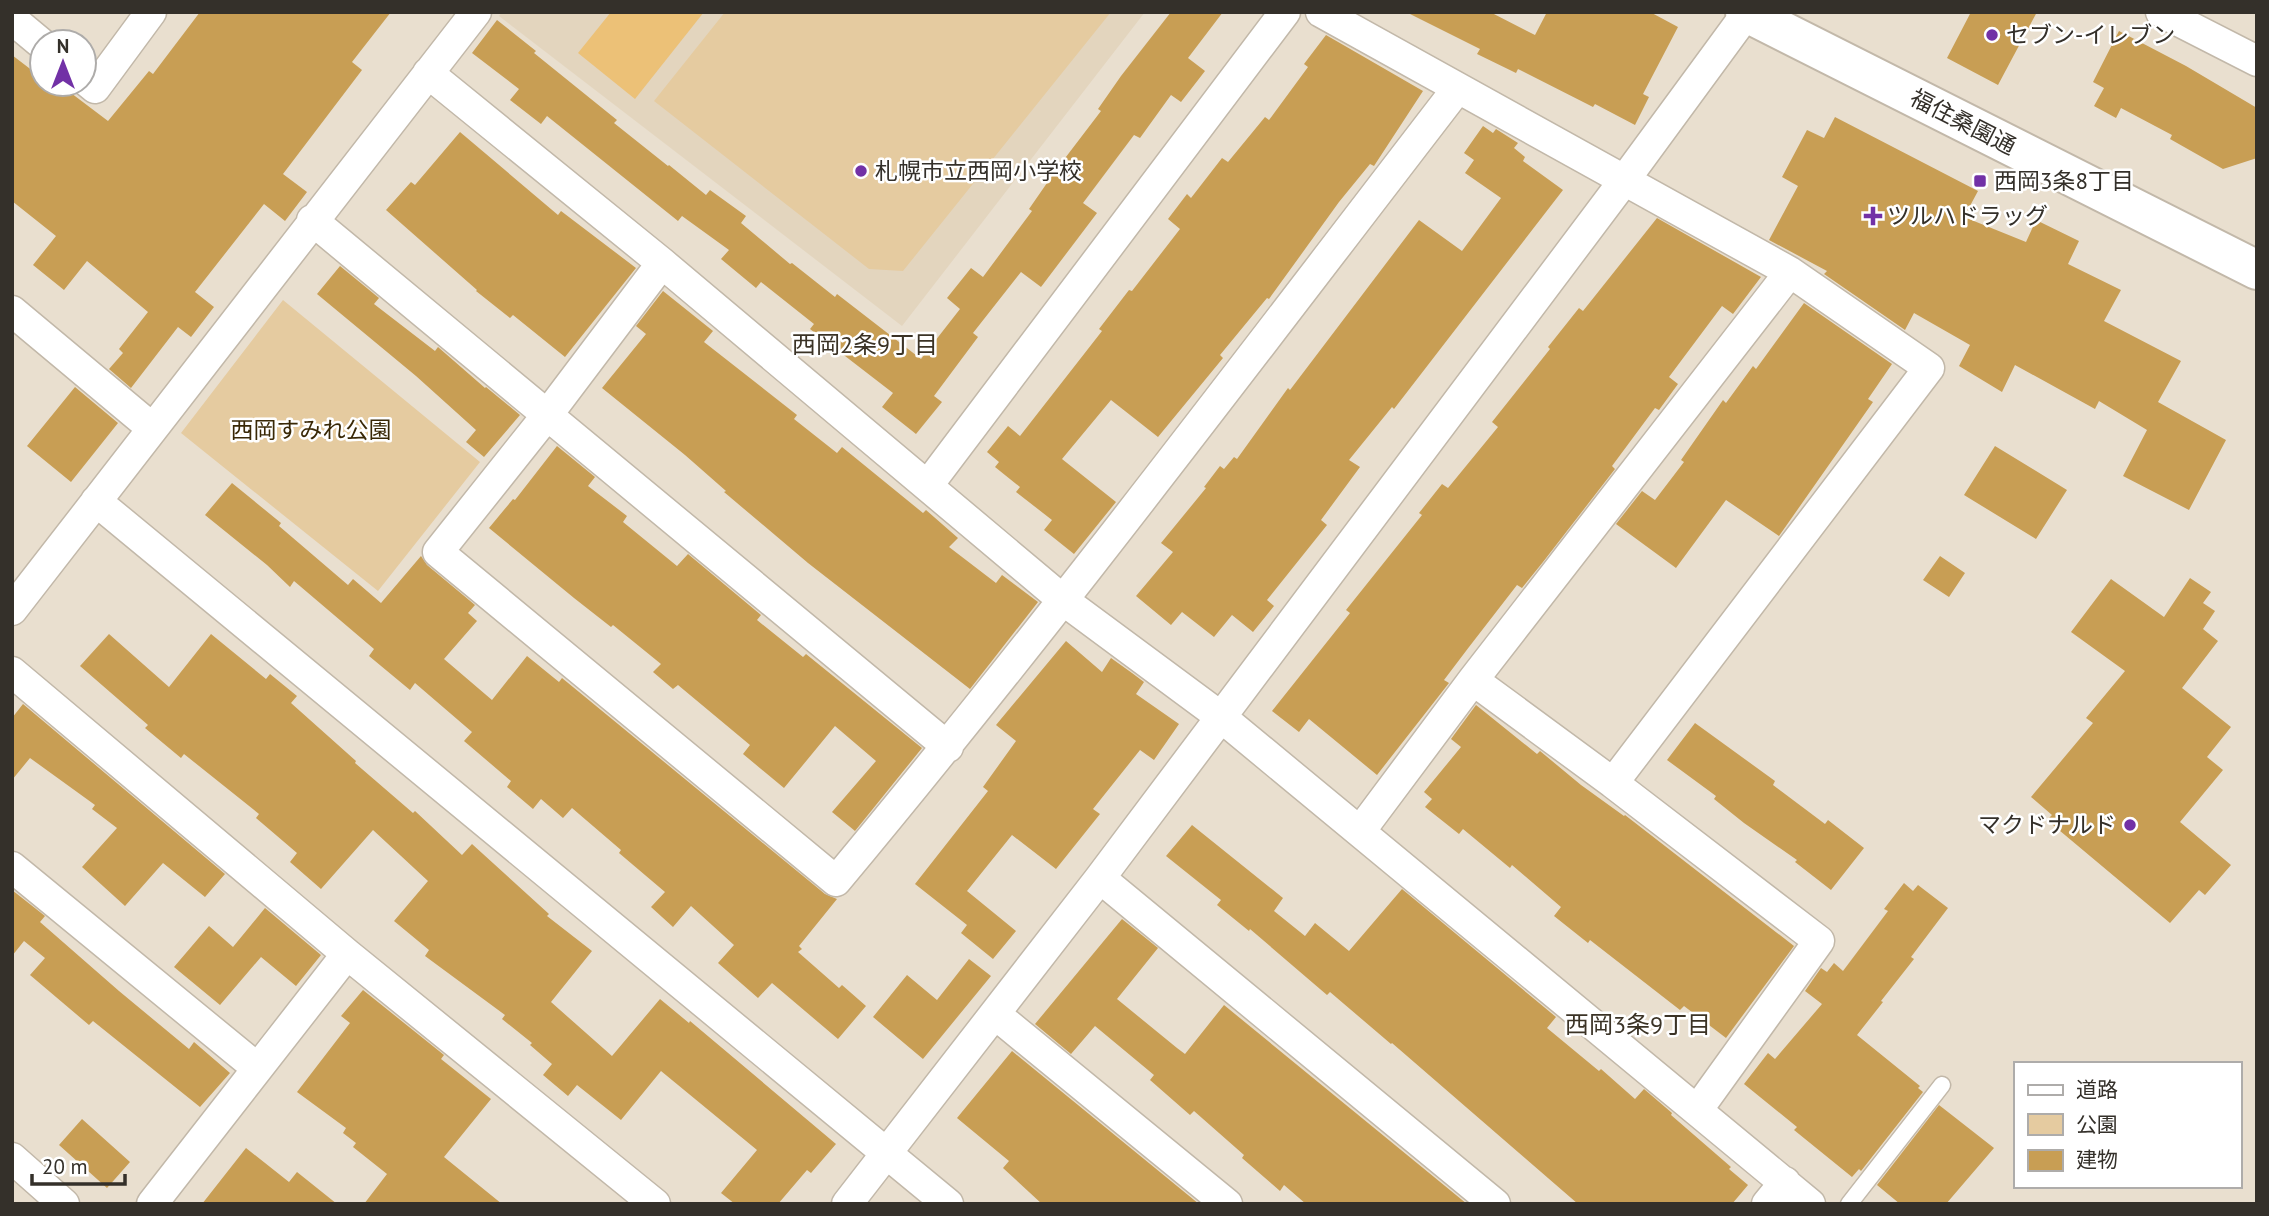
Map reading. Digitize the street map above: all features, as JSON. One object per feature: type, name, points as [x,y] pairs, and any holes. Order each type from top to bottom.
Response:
[{"type":"street","points":[[98,84],[151,12]]},
{"type":"street","points":[[928,485],[1284,12]]},
{"type":"street","points":[[1321,12],[1790,272],[1930,368],[1613,783]]},
{"type":"street","points":[[2161,12],[2257,61]]},
{"type":"street","points":[[846,1204],[1100,878],[1746,13]]},
{"type":"street","name":"福住桑園通","points":[[1746,13],[2257,270]]},
{"type":"street","points":[[17,595],[96,501],[428,73],[462,17]]},
{"type":"street","points":[[12,19],[28,32]]},
{"type":"street","points":[[428,73],[662,263],[1063,600],[1221,716],[1698,1109],[1776,1193],[1810,1204]]},
{"type":"street","points":[[662,263],[548,414],[438,552],[835,881],[948,747],[1457,89]]},
{"type":"street","points":[[312,220],[948,747]]},
{"type":"street","points":[[1361,830],[1473,680],[1790,272]]},
{"type":"street","points":[[12,311],[152,428]]},
{"type":"street","points":[[96,501],[948,1204]]},
{"type":"street","points":[[12,672],[640,1199]]},
{"type":"street","points":[[1473,680],[1819,941],[1698,1109]]},
{"type":"street","points":[[12,867],[257,1069]]},
{"type":"street","points":[[1100,878],[1494,1204]]},
{"type":"street","points":[[152,1204],[347,954]]},
{"type":"street","points":[[995,1014],[1227,1204]]},
{"type":"street","points":[[12,1158],[64,1204]]},
{"type":"lane","points":[[1849,1204],[1942,1085]]},
{"type":"shaded area","name":"札幌市立西岡小学校","points":[[502,12],[1145,12],[902,326],[499,16]]},
{"type":"shaded area","points":[[611,12],[704,12],[635,99],[578,53]]},
{"type":"green space","name":"札幌市立西岡小学校","points":[[725,12],[1111,12],[903,271],[869,269],[654,101]]},
{"type":"green space","name":"西岡すみれ公園","points":[[283,300],[480,462],[378,591],[181,433]]},
{"type":"building","points":[[200,12],[391,12],[352,62],[362,70],[283,174],[307,192],[285,221],[264,204],[195,292],[214,307],[191,337],[178,327],[131,388],[109,369],[123,353],[119,349],[148,312],[87,261],[64,290],[33,265],[56,236],[12,201],[12,55],[28,67],[28,98],[78,98],[108,121],[149,71],[153,74]]},
{"type":"building","points":[[1171,12],[1223,12],[1188,58],[1205,71],[1181,102],[1171,95],[1140,138],[1134,135],[1083,203],[1097,213],[1041,287],[1021,272],[973,333],[978,337],[934,396],[942,402],[916,434],[882,407],[893,393],[810,329],[814,324],[761,282],[756,288],[721,259],[729,250],[682,216],[678,221],[547,116],[541,124],[510,100],[519,89],[472,53],[497,20],[617,120],[614,123],[668,166],[706,195],[710,190],[746,216],[741,223],[790,264],[835,297],[837,294],[921,359],[960,309],[947,298],[971,268],[983,277],[1032,211],[1029,209],[1056,170],[1101,111],[1098,109],[1121,76]]},
{"type":"building","points":[[1406,12],[1490,12],[1535,35],[1547,12],[1650,12],[1678,27],[1643,94],[1649,97],[1635,125],[1518,69],[1516,73],[1477,54],[1480,49]]},
{"type":"building","name":"セブン-イレブン","points":[[1971,12],[2037,12],[1998,85],[1947,58]]},
{"type":"building","points":[[2119,31],[2257,108],[2257,158],[2223,169],[2170,139],[2172,135],[2121,108],[2116,118],[2094,106],[2104,88],[2093,82]]},
{"type":"building","points":[[1326,35],[1423,91],[1374,166],[1370,164],[1339,202],[1269,299],[1267,298],[1220,355],[1223,358],[1158,437],[1111,400],[1062,459],[1116,502],[1074,554],[1044,530],[1052,520],[1016,492],[1020,487],[995,467],[999,462],[987,452],[1008,426],[1020,436],[1102,331],[1099,329],[1129,290],[1132,291],[1180,229],[1168,219],[1187,194],[1191,198],[1222,158],[1228,162],[1265,117],[1269,120],[1308,67],[1304,64]]},
{"type":"building","points":[[1835,117],[1978,191],[1964,217],[2026,242],[2036,220],[2079,241],[2068,264],[2121,290],[2104,321],[2181,361],[2158,402],[2226,440],[2189,510],[2123,476],[2147,430],[2099,401],[2095,409],[2015,365],[2002,392],[1959,366],[1970,345],[1914,313],[1905,330],[1824,274],[1827,271],[1769,240],[1798,186],[1782,177],[1807,130],[1824,138]]},
{"type":"building","points":[[1483,126],[1493,133],[1496,129],[1518,143],[1514,148],[1525,157],[1523,161],[1563,190],[1394,409],[1392,407],[1349,460],[1360,467],[1321,520],[1327,525],[1267,600],[1274,606],[1253,632],[1232,615],[1214,637],[1182,612],[1171,625],[1136,596],[1173,552],[1161,543],[1206,488],[1204,487],[1220,466],[1224,469],[1234,457],[1237,459],[1288,388],[1290,390],[1419,220],[1462,251],[1501,198],[1465,173],[1474,160],[1464,153]]},
{"type":"building","points":[[460,132],[558,215],[561,211],[636,268],[565,357],[513,315],[510,318],[476,291],[386,210],[411,182],[415,185]]},
{"type":"building","points":[[1657,218],[1761,277],[1733,314],[1722,306],[1669,377],[1678,384],[1659,410],[1655,408],[1612,466],[1615,469],[1543,562],[1522,588],[1517,585],[1469,647],[1444,680],[1449,683],[1377,775],[1309,719],[1299,732],[1272,711],[1350,613],[1346,610],[1422,515],[1419,513],[1442,484],[1448,488],[1498,427],[1492,422],[1550,349],[1548,347],[1579,308],[1583,311]]},
{"type":"building","points":[[340,266],[379,298],[374,304],[435,351],[438,347],[520,415],[484,457],[466,442],[476,430],[317,294]]},
{"type":"building","points":[[663,291],[713,331],[704,342],[797,415],[794,419],[837,453],[842,447],[923,513],[926,510],[958,538],[949,547],[996,583],[1002,575],[1038,602],[970,689],[808,563],[685,455],[602,388],[646,334],[636,326]]},
{"type":"building","points":[[1804,303],[1892,364],[1868,399],[1873,402],[1779,536],[1726,500],[1676,568],[1616,524],[1642,491],[1655,500],[1684,462],[1681,460],[1723,400],[1726,403],[1753,366],[1756,369]]},
{"type":"building","points":[[75,387],[118,423],[71,482],[27,446]]},
{"type":"building","points":[[557,446],[595,477],[588,486],[627,516],[623,522],[677,566],[688,554],[761,615],[757,620],[803,657],[806,654],[922,748],[855,831],[832,812],[876,761],[835,726],[784,788],[743,754],[750,745],[678,685],[673,689],[653,672],[661,664],[574,598],[489,528],[513,499],[515,500]]},
{"type":"building","points":[[1995,446],[2067,490],[2036,539],[1964,495]]},
{"type":"building","points":[[232,483],[281,523],[279,526],[348,585],[353,579],[381,603],[421,556],[427,565],[475,605],[468,613],[477,621],[444,659],[492,700],[527,656],[559,682],[562,678],[825,894],[837,899],[799,946],[802,949],[798,952],[839,988],[842,985],[866,1006],[838,1039],[772,983],[758,998],[718,963],[734,945],[691,906],[673,927],[651,907],[665,892],[619,853],[621,850],[572,808],[563,818],[541,799],[533,809],[507,787],[511,781],[464,741],[472,732],[415,683],[410,690],[369,656],[374,649],[294,581],[290,587],[205,515]]},
{"type":"building","points":[[1940,556],[1965,573],[1949,597],[1923,580]]},
{"type":"building","points":[[2190,578],[2211,592],[2203,603],[2215,611],[2203,629],[2218,641],[2182,688],[2231,727],[2207,757],[2223,770],[2180,822],[2231,865],[2205,895],[2199,890],[2170,923],[2047,820],[2052,815],[2031,797],[2093,723],[2086,718],[2125,671],[2071,632],[2111,579],[2164,617]]},
{"type":"building","points":[[109,634],[169,687],[211,634],[266,679],[270,674],[297,696],[291,703],[413,813],[415,811],[462,855],[472,844],[549,914],[547,916],[592,951],[551,1002],[612,1056],[660,999],[836,1144],[811,1173],[807,1170],[778,1204],[735,1204],[721,1193],[757,1150],[661,1071],[621,1120],[577,1085],[568,1096],[543,1075],[552,1064],[530,1045],[532,1043],[502,1019],[505,1015],[425,956],[429,950],[394,921],[428,881],[373,830],[321,889],[290,862],[297,853],[256,818],[259,814],[184,754],[181,758],[145,728],[148,725],[80,666]]},
{"type":"building","points":[[1066,641],[1102,672],[1111,658],[1132,673],[1144,682],[1136,694],[1179,724],[1154,760],[1140,750],[1093,809],[1100,814],[1056,869],[1012,835],[967,891],[1016,931],[993,959],[961,933],[967,925],[915,884],[988,791],[983,787],[1016,741],[996,725]]},
{"type":"building","points":[[23,704],[225,874],[205,897],[163,863],[125,906],[82,867],[117,828],[92,809],[95,805],[30,758],[12,780],[12,718]]},
{"type":"building","points":[[1476,705],[1537,754],[1540,751],[1581,785],[1625,815],[1794,946],[1726,1038],[1684,1006],[1680,1010],[1590,940],[1588,943],[1554,916],[1561,907],[1512,865],[1510,868],[1463,829],[1459,834],[1425,807],[1432,799],[1424,792],[1461,747],[1451,739]]},
{"type":"building","points":[[1695,723],[1775,781],[1773,785],[1825,824],[1828,820],[1864,848],[1831,890],[1795,862],[1797,860],[1744,823],[1714,799],[1716,796],[1667,760]]},
{"type":"building","points":[[1192,825],[1283,898],[1274,911],[1305,936],[1315,923],[1349,951],[1402,889],[1556,1017],[1547,1028],[1635,1099],[1644,1089],[1748,1185],[1732,1204],[1578,1204],[1392,1043],[1330,992],[1327,995],[1250,929],[1249,931],[1217,905],[1221,900],[1166,856]]},
{"type":"building","points":[[1904,883],[1913,891],[1918,885],[1948,908],[1857,1035],[1920,1086],[1918,1088],[1923,1092],[1861,1171],[1859,1169],[1852,1177],[1794,1130],[1797,1127],[1744,1084],[1768,1053],[1775,1059],[1822,1004],[1805,991],[1821,968],[1827,972],[1834,963],[1843,971],[1888,911],[1884,909]]},
{"type":"building","points":[[12,890],[45,916],[40,922],[119,991],[189,1049],[194,1042],[230,1073],[200,1107],[93,1021],[89,1025],[30,975],[45,958],[24,941],[12,956]]},
{"type":"building","points":[[265,908],[321,955],[296,986],[261,957],[220,1005],[174,967],[209,926],[233,947]]},
{"type":"building","points":[[1122,919],[1158,948],[1117,999],[1185,1054],[1224,1005],[1467,1204],[1306,1204],[1284,1185],[1280,1191],[1194,1111],[1190,1115],[1150,1080],[1154,1075],[1095,1026],[1071,1054],[1035,1024]]},
{"type":"building","points":[[969,959],[991,976],[923,1059],[873,1017],[907,975],[937,1000]]},
{"type":"building","points":[[363,990],[444,1055],[441,1059],[491,1099],[444,1157],[502,1204],[364,1204],[387,1174],[353,1147],[356,1143],[343,1133],[346,1128],[297,1092],[350,1023],[341,1016]]},
{"type":"building","points":[[1012,1051],[1199,1204],[1042,1204],[1003,1168],[1009,1161],[957,1118]]},
{"type":"building","points":[[1939,1105],[1994,1148],[1946,1204],[1900,1204],[1877,1185]]},
{"type":"building","points":[[82,1119],[130,1162],[107,1188],[59,1145]]},
{"type":"building","points":[[246,1148],[289,1182],[297,1172],[337,1204],[202,1204]]},
{"type":"place","name":"セブン-イレブン","points":[[1992,35]]},
{"type":"place","name":"札幌市立西岡小学校","points":[[861,171]]},
{"type":"place","name":"西岡3条8丁目","points":[[1980,181]]},
{"type":"place","name":"ツルハドラッグ","points":[[1873,216]]},
{"type":"place","name":"マクドナルド","points":[[2130,825]]},
{"type":"district","name":"西岡2条9丁目","points":[[865,345]]},
{"type":"district","name":"西岡3条9丁目","points":[[1638,1025]]}]
